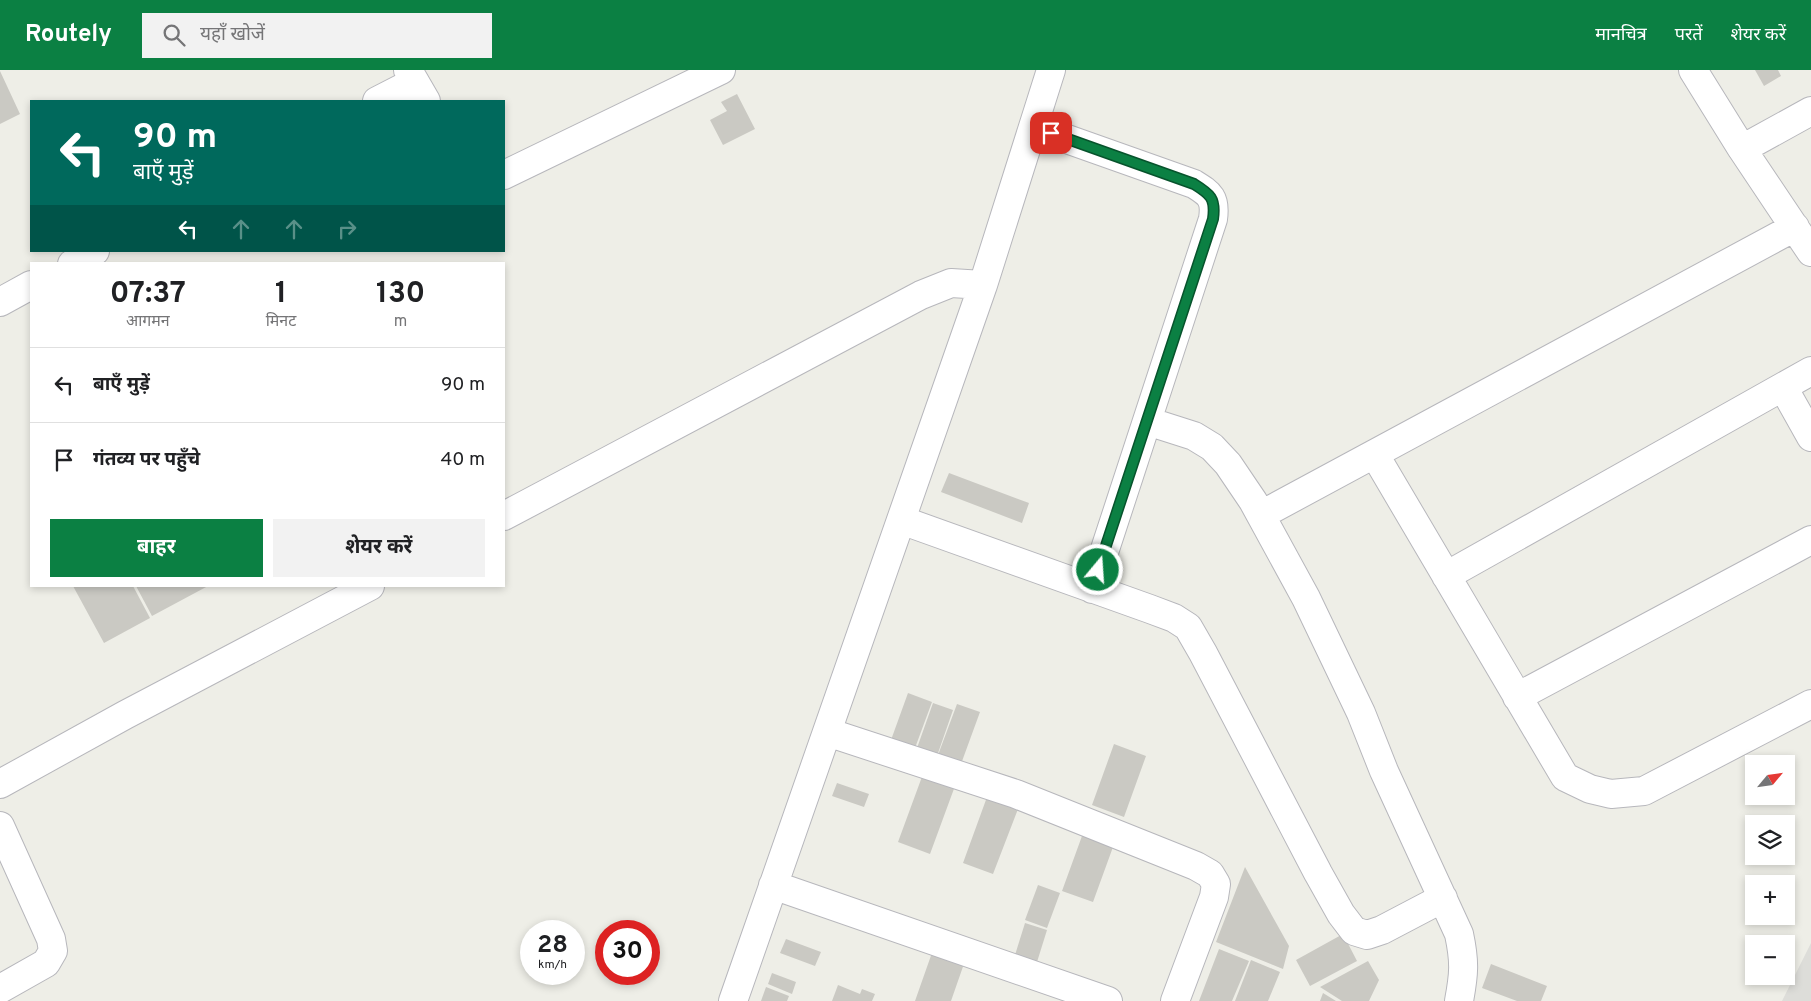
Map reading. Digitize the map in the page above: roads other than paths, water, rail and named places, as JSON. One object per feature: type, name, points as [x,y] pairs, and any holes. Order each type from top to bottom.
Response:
[{"type":"street","points":[[505,175],[721,70]]},
{"type":"street","points":[[733,1001],[983,285],[1051,70]]},
{"type":"street","points":[[1693,70],[1742,149],[1811,252]]},
{"type":"street","points":[[379,100],[416,84]]},
{"type":"street","points":[[1742,149],[1811,111]]},
{"type":"street","points":[[1033,127],[1194,184],[1209,194],[1215,206],[1213,219],[1092,588]]},
{"type":"street","points":[[1261,515],[1795,228]]},
{"type":"street","points":[[76,262],[94,252]]},
{"type":"street","points":[[505,515],[920,295],[951,283],[983,285]]},
{"type":"street","points":[[0,302],[30,287]]},
{"type":"street","points":[[1446,576],[1811,371]]},
{"type":"street","points":[[1783,387],[1811,437]]},
{"type":"street","points":[[1147,421],[1194,436],[1212,447],[1228,464],[1261,515],[1306,598],[1361,713],[1384,771],[1459,934],[1463,952],[1464,973],[1459,1001]]},
{"type":"street","points":[[1375,455],[1565,777],[1590,790],[1611,794],[1644,791],[1811,704]]},
{"type":"street","points":[[901,520],[1174,618],[1188,627],[1318,873],[1341,914],[1354,931],[1367,935],[1382,930],[1443,898]]},
{"type":"street","points":[[1517,697],[1811,540]]},
{"type":"street","points":[[0,784],[125,715],[368,587]]},
{"type":"street","points":[[827,732],[1016,794],[1196,866],[1210,874],[1216,884],[1214,897],[1175,1001]]},
{"type":"street","points":[[0,826],[51,939],[54,952],[46,962],[0,989]]},
{"type":"street","points":[[773,886],[1108,1001]]}]
